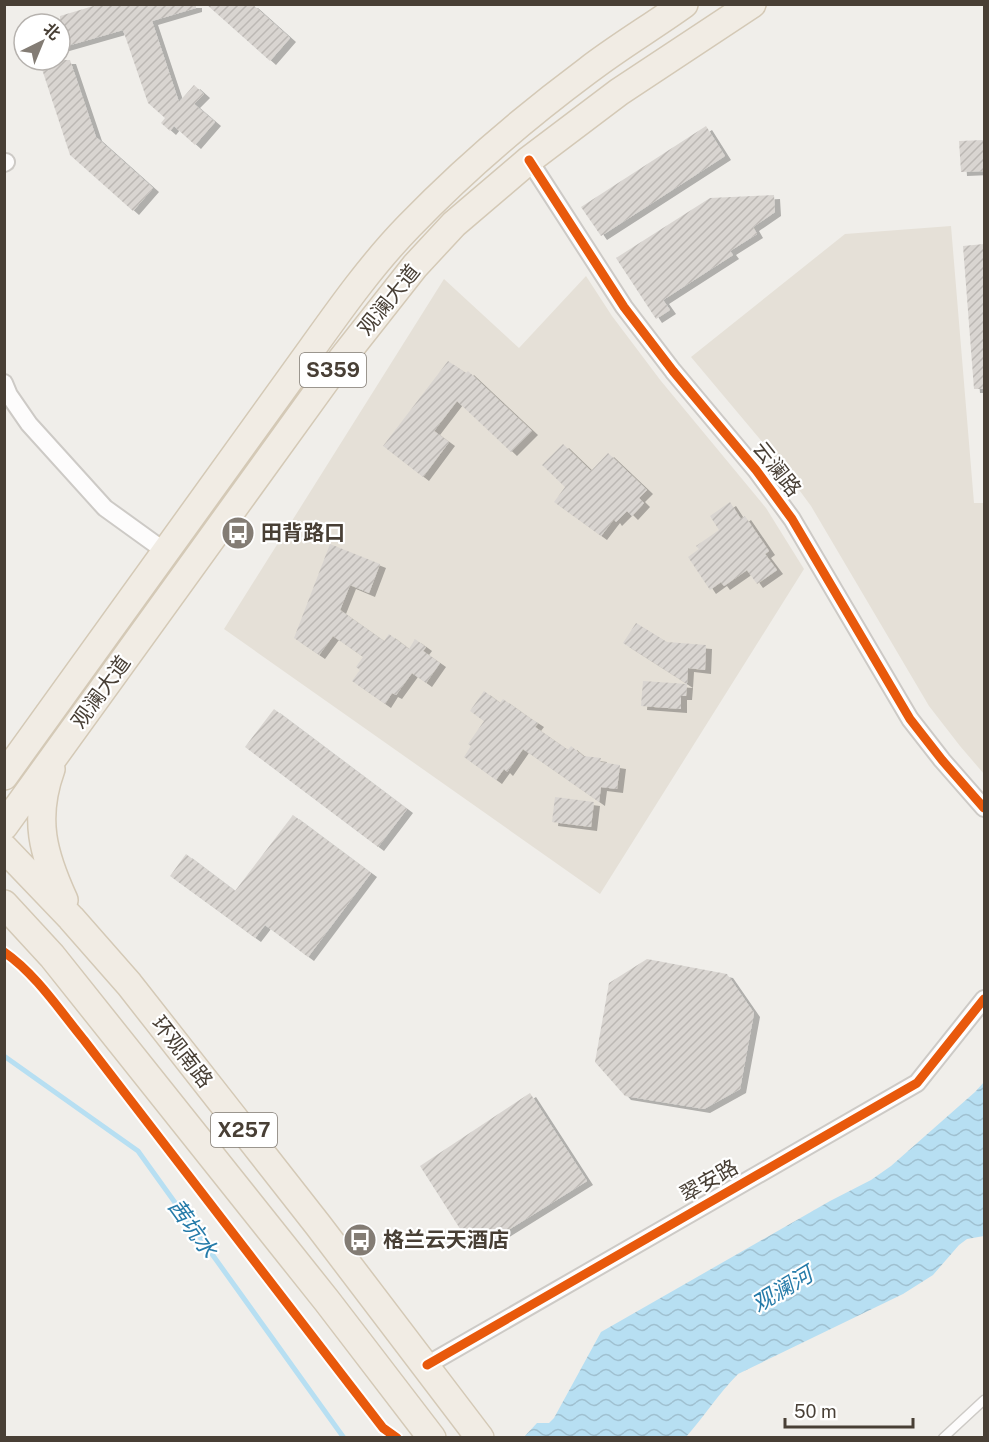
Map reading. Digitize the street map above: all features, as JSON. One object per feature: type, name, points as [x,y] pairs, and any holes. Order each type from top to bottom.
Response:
[{"type":"main road","name":"观澜大道","points":[[4,776],[361,282],[408,227],[467,170],[525,119],[589,69],[684,4]]},
{"type":"main road","name":"观澜大道","points":[[4,826],[334,369],[415,266],[454,224],[529,160],[639,78],[752,4]]},
{"type":"main road","points":[[4,755],[36,733]]},
{"type":"main road","points":[[55,756],[44,792],[42,814],[44,848],[50,869],[71,918]]},
{"type":"main road","name":"环观南路","points":[[4,848],[71,918],[129,984],[427,1365],[475,1431]]},
{"type":"main road","name":"环观南路","points":[[4,904],[52,956],[320,1292],[432,1437]]},
{"type":"main road","points":[[4,936],[52,956]]},
{"type":"street","name":"云澜路","points":[[529,160],[624,307],[673,371],[756,470],[792,519],[910,719],[984,808]]},
{"type":"street","points":[[4,383],[9,395],[29,424],[105,508],[166,552]]},
{"type":"street","name":"翠安路","points":[[427,1365],[917,1083],[984,999]]},
{"type":"lane","points":[[943,1437],[984,1400]]},
{"type":"shaded area","points":[[951,226],[974,503],[984,503],[984,774],[929,706],[811,506],[774,456],[691,357],[845,234]]},
{"type":"shaded area","points":[[586,276],[612,316],[661,381],[766,508],[804,569],[600,894],[224,629],[444,279],[519,348]]},
{"type":"water","name":"观澜河","points":[[984,1082],[984,1236],[967,1239],[933,1275],[903,1294],[738,1374],[686,1437],[524,1437],[537,1423],[549,1423],[554,1418],[601,1332],[830,1201],[871,1180],[891,1166]]},
{"type":"building","points":[[100,4],[196,4],[196,8],[152,21],[179,102],[194,85],[204,94],[194,104],[215,122],[195,145],[174,126],[170,131],[161,123],[165,118],[148,103],[123,30],[72,45],[72,12]]},
{"type":"building","points":[[206,4],[252,4],[290,38],[270,61]]},
{"type":"building","points":[[72,66],[96,137],[153,188],[133,211],[70,155],[43,72],[72,72]]},
{"type":"building","points":[[706,126],[725,156],[601,236],[581,207]]},
{"type":"building","points":[[984,140],[984,171],[961,172],[959,141]]},
{"type":"building","points":[[774,195],[775,212],[753,227],[757,234],[730,251],[733,255],[663,300],[670,310],[656,319],[616,258],[710,198]]},
{"type":"building","points":[[984,244],[984,389],[974,389],[963,246]]},
{"type":"building","points":[[448,361],[466,373],[468,371],[532,431],[511,452],[457,401],[434,431],[449,442],[423,477],[383,446]]},
{"type":"building","points":[[563,444],[591,471],[608,453],[647,490],[639,498],[644,503],[632,516],[627,511],[616,522],[614,519],[601,536],[554,502],[565,487],[542,465]]},
{"type":"building","points":[[730,502],[741,519],[745,516],[769,551],[765,554],[777,570],[757,584],[747,570],[724,586],[721,582],[710,590],[688,557],[699,549],[696,546],[719,530],[710,516]]},
{"type":"building","points":[[330,544],[380,564],[369,593],[350,585],[340,610],[384,641],[389,634],[409,649],[415,639],[426,647],[423,651],[440,663],[426,683],[412,673],[396,695],[392,693],[385,704],[352,681],[360,670],[356,667],[363,657],[333,636],[319,655],[294,638]]},
{"type":"building","points":[[636,623],[667,642],[706,645],[705,670],[688,668],[687,684],[623,643]]},
{"type":"building","points":[[643,681],[687,684],[686,696],[681,696],[681,709],[641,706]]},
{"type":"building","points":[[484,691],[500,703],[503,699],[538,723],[535,727],[568,750],[571,746],[583,756],[601,758],[600,762],[620,765],[617,789],[601,787],[599,802],[523,749],[507,772],[504,769],[496,780],[464,757],[471,746],[468,744],[484,721],[470,711]]},
{"type":"building","points":[[274,709],[407,809],[378,847],[245,747]]},
{"type":"building","points":[[555,797],[594,802],[591,827],[552,822]]},
{"type":"building","points":[[293,815],[371,873],[308,957],[265,925],[255,938],[170,876],[186,854],[235,891]]},
{"type":"building","points":[[647,959],[727,974],[754,1013],[740,1089],[704,1109],[625,1096],[595,1062],[609,983]]},
{"type":"building","points":[[530,1093],[587,1181],[484,1245],[464,1235],[420,1166]]},
{"type":"waterway","name":"茜坑水","points":[[4,1056],[138,1151],[344,1438]]},
{"type":"cycle path","points":[[529,160],[624,307],[673,371],[756,470],[792,519],[910,719],[984,808]]},
{"type":"cycle path","points":[[4,952],[27,971],[57,1005],[383,1428],[397,1438]]},
{"type":"cycle path","points":[[427,1365],[917,1083],[984,999]]},
{"type":"place","name":"田背路口","points":[[238,533]]},
{"type":"place","name":"格兰云天酒店","points":[[360,1240]]}]
